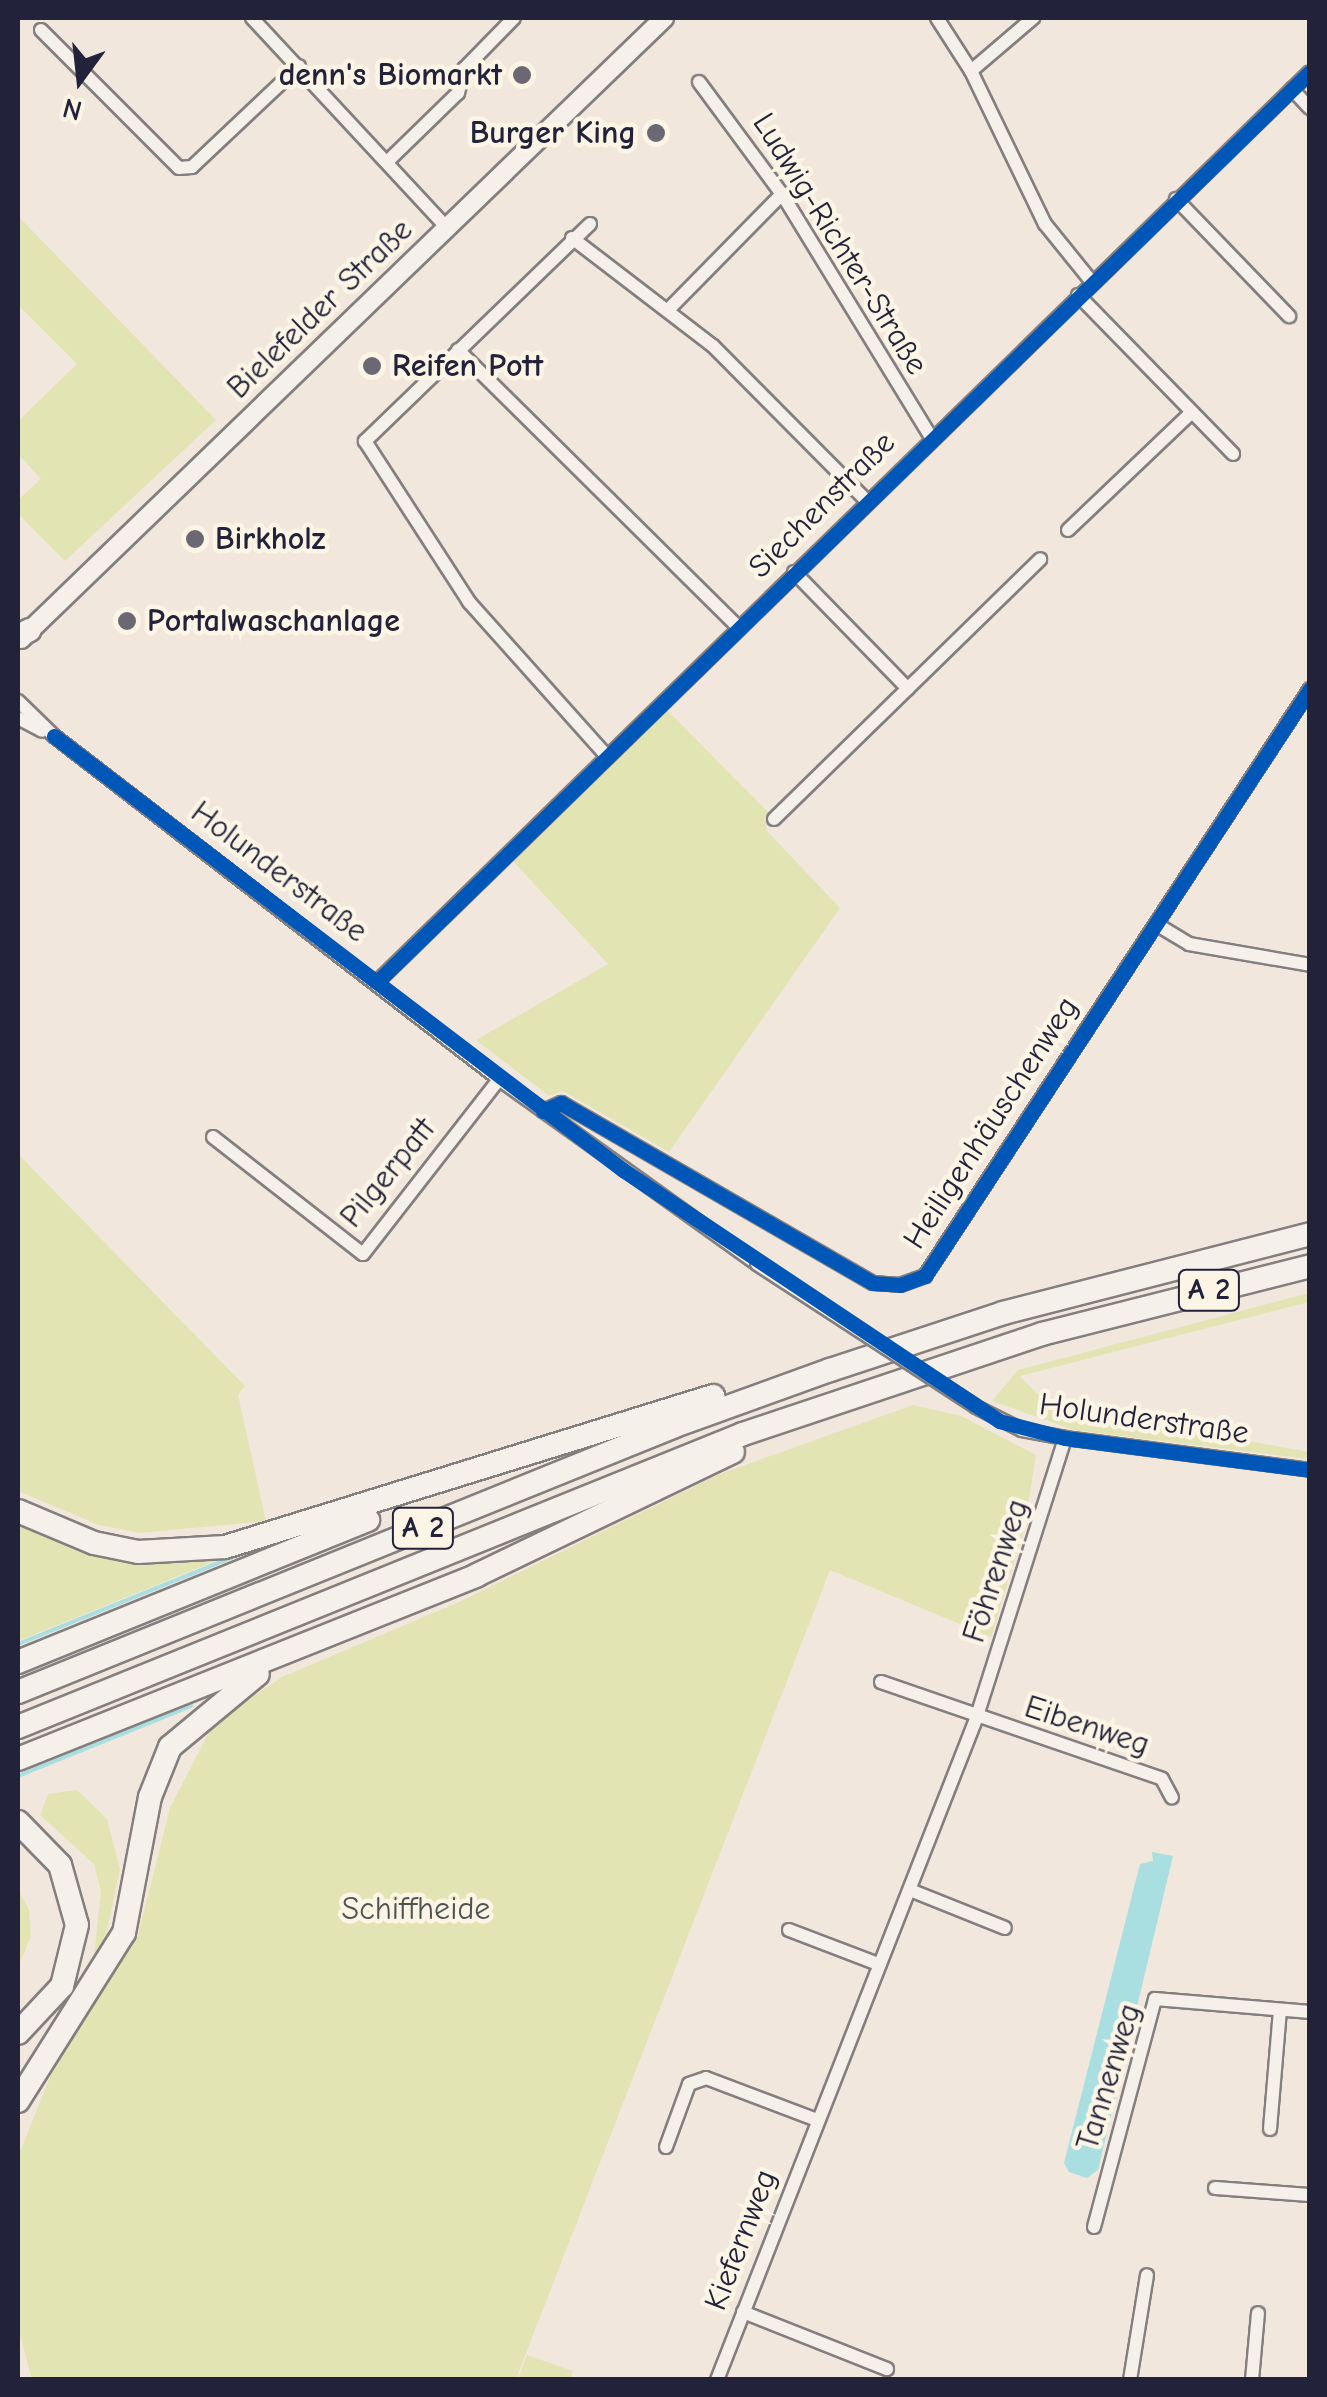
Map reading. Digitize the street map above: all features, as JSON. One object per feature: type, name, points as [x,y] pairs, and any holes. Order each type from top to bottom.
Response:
[{"type":"highway","name":"A 2","points":[[18,1692],[676,1426],[830,1370],[1004,1313],[1310,1234]]},
{"type":"highway","name":"A 2","points":[[18,1727],[801,1413],[1042,1334],[1310,1266]]},
{"type":"highway","points":[[18,1511],[94,1543],[180,1552],[317,1524],[747,1385],[830,1370]]},
{"type":"highway","points":[[18,1759],[477,1575],[801,1413]]},
{"type":"highway","points":[[18,1662],[500,1464]]},
{"type":"highway","points":[[18,2101],[124,1933],[150,1797],[170,1746],[235,1687],[342,1629]]},
{"type":"highway","points":[[18,1822],[60,1864],[76,1925],[62,1986],[18,2033]]},
{"type":"main road","name":"Bielefelder Straße","points":[[22,636],[664,18]]},
{"type":"street","points":[[252,18],[389,160],[447,228]]},
{"type":"street","points":[[389,160],[458,92],[464,69],[514,18]]},
{"type":"street","points":[[937,18],[971,71],[1046,224],[1092,282]]},
{"type":"street","points":[[971,71],[1032,18]]},
{"type":"street","points":[[41,30],[180,168],[192,167],[298,66]]},
{"type":"street","name":"Siechenstraße","points":[[377,982],[605,754],[1310,72]]},
{"type":"street","name":"Ludwig-Richter-Straße","points":[[699,82],[782,194],[931,437]]},
{"type":"street","points":[[1292,89],[1310,108]]},
{"type":"street","points":[[668,310],[782,194]]},
{"type":"street","points":[[1176,199],[1290,316]]},
{"type":"street","points":[[590,224],[365,441],[469,602],[605,754]]},
{"type":"street","points":[[572,238],[668,310],[756,386],[867,501]]},
{"type":"street","points":[[1078,296],[1233,454]]},
{"type":"street","points":[[458,350],[738,627]]},
{"type":"street","points":[[1068,530],[1192,412]]},
{"type":"street","points":[[774,818],[1040,559]]},
{"type":"street","points":[[794,572],[908,689]]},
{"type":"street","name":"Heiligenhäuschenweg","points":[[542,1111],[561,1103],[873,1283],[900,1285],[924,1276],[1156,924],[1303,712],[1310,689]]},
{"type":"street","name":"Holunderstraße","points":[[18,701],[54,736],[542,1111],[758,1264],[976,1407],[1022,1430],[1310,1470]]},
{"type":"street","name":"Holunderstraße","points":[[18,718],[54,736]]},
{"type":"street","points":[[1156,924],[1189,944],[1310,966]]},
{"type":"street","name":"Pilgerpatt","points":[[213,1137],[363,1254],[500,1078]]},
{"type":"street","name":"Föhrenweg","points":[[833,2077],[976,1719],[1065,1438]]},
{"type":"street","points":[[881,1682],[976,1719]]},
{"type":"street","name":"Eibenweg","points":[[976,1719],[1162,1780],[1172,1798]]},
{"type":"street","points":[[910,1890],[1005,1928]]},
{"type":"street","points":[[789,1930],[878,1964]]},
{"type":"street","name":"Tannenweg","points":[[1094,2227],[1155,1999],[1310,2012]]},
{"type":"street","points":[[1270,2129],[1280,2010]]},
{"type":"street","name":"Kiefernweg","points":[[718,2380],[833,2077]]},
{"type":"street","points":[[666,2147],[689,2084],[706,2078],[817,2120]]},
{"type":"street","points":[[1215,2188],[1310,2195]]},
{"type":"street","points":[[1135,2378],[1146,2275]]},
{"type":"street","points":[[743,2312],[886,2370]]},
{"type":"street","points":[[1252,2380],[1258,2312]]},
{"type":"green space","points":[[18,216],[216,420],[65,561],[18,514],[18,500],[41,479],[18,454],[18,421],[77,364],[18,305]]},
{"type":"green space","points":[[665,708],[769,813],[766,830],[840,908],[669,1152],[563,1091],[549,1096],[476,1040],[608,964],[511,859]]},
{"type":"green space","points":[[18,1154],[245,1386],[238,1395],[266,1521],[140,1533],[99,1525],[18,1491]]},
{"type":"green space","points":[[1309,1293],[1309,1302],[1020,1376],[1036,1393],[1074,1409],[1309,1452],[1309,1459],[1074,1430],[992,1401],[1018,1370]]},
{"type":"green space","name":"Schiffheide","points":[[913,1405],[961,1416],[1036,1455],[1024,1530],[991,1637],[830,1570],[516,2379],[32,2380],[18,2327],[20,2152],[52,2072],[138,1935],[170,1808],[213,1724],[282,1677],[459,1602],[720,1474]]},
{"type":"green space","points":[[18,1522],[91,1552],[240,1551],[18,1641]]},
{"type":"green space","points":[[77,1790],[107,1819],[120,1869],[103,1950],[94,1956],[101,1892],[94,1864],[40,1815],[48,1794]]},
{"type":"green space","points":[[18,1890],[29,1910],[31,1936],[18,1967]]},
{"type":"green space","points":[[527,2355],[573,2371],[570,2379],[518,2379]]},
{"type":"water","points":[[1152,1852],[1173,1856],[1098,2170],[1087,2178],[1069,2172],[1064,2163],[1140,1864],[1153,1861]]},
{"type":"waterway","points":[[18,1644],[243,1553]]},
{"type":"waterway","points":[[18,1776],[191,1706]]},
{"type":"cycle path","points":[[377,982],[1310,72]]},
{"type":"cycle path","points":[[543,1111],[561,1103],[873,1283],[900,1285],[925,1276],[1310,689]]},
{"type":"cycle path","points":[[54,736],[623,1170],[999,1421],[1065,1438],[1310,1470]]},
{"type":"place","name":"denn's Biomarkt","points":[[522,75]]},
{"type":"place","name":"Burger King","points":[[656,133]]},
{"type":"place","name":"Reifen Pott","points":[[372,366]]},
{"type":"place","name":"Birkholz","points":[[195,539]]},
{"type":"place","name":"Portalwaschanlage","points":[[127,621]]}]
